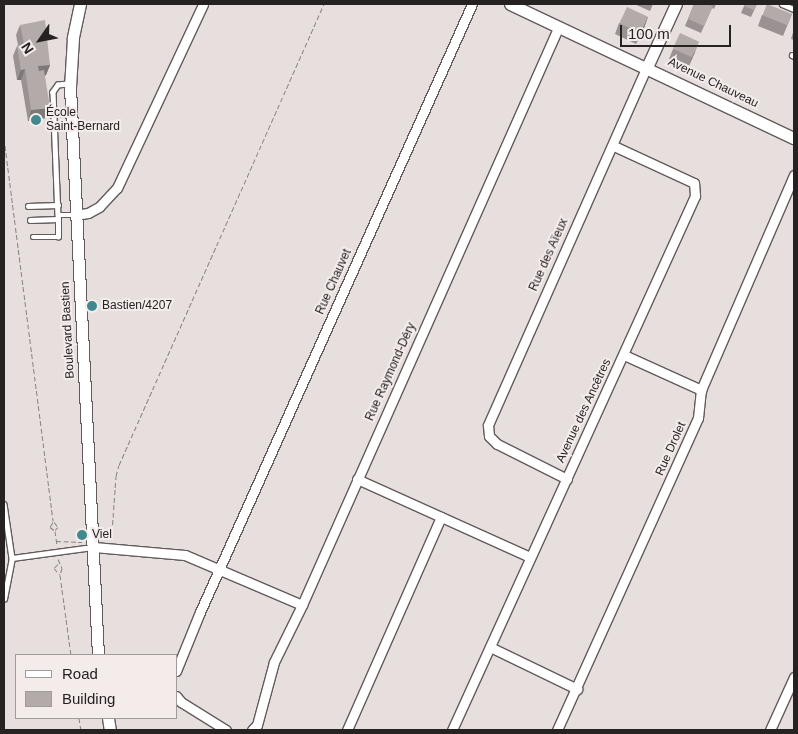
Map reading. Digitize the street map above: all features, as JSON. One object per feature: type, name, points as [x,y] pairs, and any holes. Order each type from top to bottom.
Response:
[{"type":"main road","name":"Boulevard Bastien","points":[[80,4],[73,38],[70,84],[98,654]]},
{"type":"main road","name":"Avenue Chauveau","points":[[510,4],[794,138]]},
{"type":"main road","name":"Rue des Aïeux","points":[[647,67],[676,4]]},
{"type":"street","points":[[75,215],[88,213],[99,207],[117,188],[203,4]]},
{"type":"street","name":"Rue Chauvet","points":[[219,570],[472,4]]},
{"type":"street","name":"Rue Raymond-Déry","points":[[252,730],[257,725],[274,662],[302,605],[559,26]]},
{"type":"street","name":"Rue des Aïeux","points":[[567,479],[497,444],[488,436],[488,425],[614,146],[647,67]]},
{"type":"street","name":"Avenue des Ancêtres","points":[[452,730],[695,196],[694,183],[614,146]]},
{"type":"street","name":"Rue Drolet","points":[[557,730],[698,418],[701,390],[794,175]]},
{"type":"street","points":[[624,355],[701,390]]},
{"type":"street","points":[[357,479],[530,558]]},
{"type":"street","points":[[347,730],[441,517]]},
{"type":"street","points":[[93,544],[185,555],[302,605]]},
{"type":"street","points":[[178,666],[219,570]]},
{"type":"street","points":[[490,647],[577,689]]},
{"type":"street","points":[[770,730],[794,677]]},
{"type":"street","points":[[178,698],[226,730]]},
{"type":"lane","points":[[782,4],[794,9]]},
{"type":"lane","points":[[33,237],[58,237],[53,92],[58,85],[70,84]]},
{"type":"lane","points":[[28,206],[58,204]]},
{"type":"lane","points":[[30,220],[75,215]]},
{"type":"lane","points":[[4,504],[12,558],[4,599]]},
{"type":"lane","points":[[12,558],[93,544]]},
{"type":"path","points":[[56,541],[93,544],[106,539],[112,532],[116,476],[119,465],[324,4]]},
{"type":"path","points":[[4,138],[54,521],[58,526],[55,531],[57,549]]},
{"type":"path","points":[[54,521],[50,527],[55,531]]},
{"type":"path","points":[[58,558],[62,568],[60,575],[71,654]]},
{"type":"path","points":[[59,564],[54,568],[60,575]]},
{"type":"building","points":[[694,4],[713,6],[704,26],[688,19]]},
{"type":"building","points":[[745,4],[757,4],[754,10],[744,6]]},
{"type":"building","points":[[767,4],[792,14],[788,25],[763,15]]},
{"type":"building","points":[[627,7],[648,17],[640,33],[619,23]]},
{"type":"building","name":"École Saint-Bernard","points":[[45,20],[50,65],[38,66],[39,71],[44,70],[50,108],[31,110],[25,69],[21,70],[17,46],[24,44],[20,25]]},
{"type":"building","points":[[680,33],[699,42],[692,57],[673,48]]},
{"type":"place","name":"École Saint-Bernard","points":[[36,120]]},
{"type":"place","name":"Bastien/4207","points":[[92,306]]},
{"type":"place","name":"Viel","points":[[82,535]]}]
